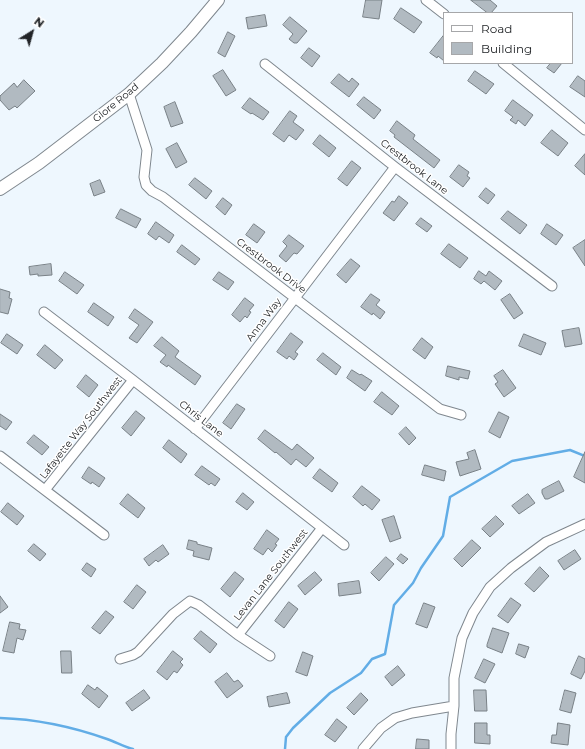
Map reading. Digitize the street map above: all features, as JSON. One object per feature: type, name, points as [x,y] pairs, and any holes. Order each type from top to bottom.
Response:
[{"type":"street","name":"Glore Road","points":[[0,189],[40,163],[129,94],[162,63],[218,0]]},
{"type":"street","points":[[426,0],[443,13]]},
{"type":"street","name":"Crestbrook Lane","points":[[265,64],[395,167],[552,286]]},
{"type":"street","points":[[504,64],[585,130]]},
{"type":"street","name":"Crestbrook Drive","points":[[129,94],[147,150],[144,177],[146,185],[152,191],[163,197],[440,409],[461,414]]},
{"type":"street","name":"Anna Way","points":[[195,429],[395,167]]},
{"type":"street","name":"Chris Lane","points":[[44,312],[344,545]]},
{"type":"street","name":"Lafayette Way Southwest","points":[[45,490],[133,380]]},
{"type":"street","points":[[0,456],[104,535]]},
{"type":"street","points":[[451,749],[454,678],[462,638],[472,613],[490,587],[511,568],[546,542],[585,524]]},
{"type":"street","name":"Levan Lane Southwest","points":[[238,635],[322,528]]},
{"type":"street","points":[[120,659],[138,652],[173,614],[190,601],[199,604],[238,635],[270,656]]},
{"type":"street","points":[[363,749],[382,728],[394,718],[412,713],[454,706]]},
{"type":"building","points":[[366,0],[382,0],[379,19],[363,17]]},
{"type":"building","points":[[471,0],[490,0],[497,6],[492,12],[487,12]]},
{"type":"building","points":[[401,8],[422,22],[414,33],[394,19]]},
{"type":"building","points":[[265,15],[267,26],[248,29],[246,18]]},
{"type":"building","points":[[290,17],[307,31],[297,43],[294,43],[289,39],[293,34],[283,25]]},
{"type":"building","points":[[228,32],[235,36],[225,57],[218,53]]},
{"type":"building","points":[[443,36],[443,60],[438,56],[437,58],[430,53]]},
{"type":"building","points":[[309,48],[320,56],[312,67],[301,58]]},
{"type":"building","points":[[550,64],[561,64],[554,73],[547,68]]},
{"type":"building","points":[[223,70],[236,90],[226,96],[213,76]]},
{"type":"building","points":[[475,71],[494,84],[486,94],[468,81]]},
{"type":"building","points":[[339,74],[349,82],[352,78],[359,84],[349,97],[331,83]]},
{"type":"building","points":[[578,76],[585,81],[585,97],[570,87]]},
{"type":"building","points":[[24,80],[35,91],[17,108],[15,106],[9,110],[0,100],[0,96],[14,83],[17,87]]},
{"type":"building","points":[[364,97],[381,110],[374,119],[357,105]]},
{"type":"building","points":[[250,98],[269,112],[263,120],[242,108]]},
{"type":"building","points":[[513,100],[533,115],[525,126],[518,120],[516,124],[510,120],[513,117],[505,111]]},
{"type":"building","points":[[175,102],[183,123],[171,127],[164,107]]},
{"type":"building","points":[[290,111],[297,116],[293,122],[304,130],[296,140],[289,135],[284,142],[273,134]]},
{"type":"building","points":[[397,121],[415,135],[413,139],[440,160],[434,168],[394,137],[395,135],[390,131]]},
{"type":"building","points":[[552,130],[568,143],[558,156],[541,143]]},
{"type":"building","points":[[320,135],[336,148],[329,157],[313,144]]},
{"type":"building","points":[[177,143],[187,162],[176,168],[166,149]]},
{"type":"building","points":[[585,154],[585,175],[575,166]]},
{"type":"building","points":[[352,161],[361,168],[347,186],[338,179]]},
{"type":"building","points":[[459,165],[469,172],[467,176],[470,178],[463,187],[450,177]]},
{"type":"building","points":[[195,178],[212,191],[206,199],[189,185]]},
{"type":"building","points":[[100,180],[105,192],[94,196],[90,184]]},
{"type":"building","points":[[486,188],[495,195],[488,204],[479,197]]},
{"type":"building","points":[[399,196],[408,203],[394,221],[383,213],[392,201],[394,202]]},
{"type":"building","points":[[223,198],[232,205],[225,215],[216,207]]},
{"type":"building","points":[[121,209],[141,219],[136,228],[116,218]]},
{"type":"building","points":[[508,211],[527,225],[520,234],[501,219]]},
{"type":"building","points":[[421,218],[432,226],[427,232],[416,224]]},
{"type":"building","points":[[156,222],[174,235],[169,243],[159,236],[156,240],[148,234]]},
{"type":"building","points":[[254,224],[265,232],[257,243],[246,235]]},
{"type":"building","points":[[547,224],[563,235],[556,245],[541,234]]},
{"type":"building","points":[[289,235],[304,246],[297,254],[294,253],[286,262],[279,256],[287,246],[283,242]]},
{"type":"building","points":[[585,240],[585,266],[573,248]]},
{"type":"building","points":[[449,244],[468,258],[460,268],[441,254]]},
{"type":"building","points":[[182,245],[200,259],[195,265],[177,252]]},
{"type":"building","points":[[351,259],[360,266],[346,283],[337,275]]},
{"type":"building","points":[[51,264],[52,275],[30,275],[29,267]]},
{"type":"building","points":[[479,271],[486,276],[489,271],[502,281],[495,290],[484,281],[481,284],[474,279]]},
{"type":"building","points":[[65,272],[84,285],[77,294],[59,281]]},
{"type":"building","points":[[219,272],[234,282],[228,290],[213,280]]},
{"type":"building","points":[[0,289],[10,292],[9,298],[12,299],[8,314],[0,312]]},
{"type":"building","points":[[371,294],[380,300],[376,305],[385,312],[380,319],[373,313],[372,315],[361,307]]},
{"type":"building","points":[[510,294],[523,313],[514,319],[501,300]]},
{"type":"building","points":[[245,298],[254,305],[249,311],[251,312],[247,318],[245,316],[240,322],[232,315]]},
{"type":"building","points":[[94,303],[114,317],[108,326],[88,312]]},
{"type":"building","points":[[135,309],[153,322],[137,343],[129,338],[139,325],[129,318]]},
{"type":"building","points":[[579,328],[582,344],[565,347],[562,331]]},
{"type":"building","points":[[291,333],[303,342],[295,352],[298,354],[294,360],[289,356],[287,359],[277,352]]},
{"type":"building","points":[[7,334],[23,345],[17,354],[1,343]]},
{"type":"building","points":[[524,334],[546,343],[541,355],[519,346]]},
{"type":"building","points":[[162,337],[179,351],[175,357],[201,376],[195,385],[168,365],[167,367],[160,362],[166,355],[154,346]]},
{"type":"building","points":[[422,338],[433,347],[425,359],[413,350]]},
{"type":"building","points":[[45,345],[63,360],[55,369],[37,355]]},
{"type":"building","points":[[323,353],[341,367],[336,375],[317,360]]},
{"type":"building","points":[[448,366],[470,371],[468,379],[459,377],[459,380],[446,376]]},
{"type":"building","points":[[352,370],[372,381],[365,391],[347,378]]},
{"type":"building","points":[[503,370],[516,388],[504,397],[495,384],[498,382],[494,376]]},
{"type":"building","points":[[86,375],[98,385],[89,397],[77,387]]},
{"type":"building","points":[[382,392],[399,406],[392,415],[374,402]]},
{"type":"building","points":[[237,404],[245,409],[231,429],[223,423]]},
{"type":"building","points":[[136,411],[145,418],[131,436],[122,428]]},
{"type":"building","points":[[499,412],[509,417],[500,438],[489,432]]},
{"type":"building","points":[[0,414],[12,422],[6,430],[0,426]]},
{"type":"building","points":[[406,427],[416,438],[409,445],[399,434]]},
{"type":"building","points":[[265,430],[292,450],[297,444],[314,458],[306,467],[296,459],[291,465],[258,439]]},
{"type":"building","points":[[34,435],[49,447],[42,455],[27,443]]},
{"type":"building","points":[[169,440],[187,454],[181,463],[163,448]]},
{"type":"building","points":[[475,450],[481,469],[460,476],[456,462],[469,459],[467,453]]},
{"type":"building","points":[[585,452],[585,483],[574,477]]},
{"type":"building","points":[[425,465],[446,471],[444,481],[422,475]]},
{"type":"building","points":[[202,466],[220,479],[215,486],[211,483],[209,485],[195,475]]},
{"type":"building","points":[[89,467],[105,478],[99,487],[82,478]]},
{"type":"building","points":[[320,469],[338,483],[332,492],[313,478]]},
{"type":"building","points":[[559,481],[564,491],[545,499],[542,490]]},
{"type":"building","points":[[362,486],[380,500],[372,510],[365,504],[363,506],[353,497]]},
{"type":"building","points":[[243,493],[254,502],[247,510],[236,502]]},
{"type":"building","points":[[128,494],[145,508],[138,518],[120,504]]},
{"type":"building","points":[[528,494],[535,503],[519,514],[512,506]]},
{"type":"building","points":[[8,503],[24,516],[17,525],[1,512]]},
{"type":"building","points":[[394,516],[401,538],[390,542],[382,520]]},
{"type":"building","points":[[496,516],[504,524],[490,537],[482,529]]},
{"type":"building","points":[[267,530],[279,539],[272,552],[268,548],[263,555],[254,549]]},
{"type":"building","points":[[189,540],[212,548],[209,560],[193,556],[194,551],[187,549]]},
{"type":"building","points":[[472,540],[481,548],[462,567],[454,559]]},
{"type":"building","points":[[34,544],[46,554],[40,561],[28,551]]},
{"type":"building","points":[[163,545],[169,554],[158,562],[156,560],[149,566],[144,559]]},
{"type":"building","points":[[575,550],[581,559],[564,570],[558,561]]},
{"type":"building","points":[[401,554],[408,559],[403,564],[397,559]]},
{"type":"building","points":[[386,557],[394,564],[379,581],[371,573]]},
{"type":"building","points":[[87,563],[96,569],[91,577],[82,570]]},
{"type":"building","points":[[540,567],[549,576],[534,592],[525,584]]},
{"type":"building","points":[[235,572],[244,579],[230,597],[221,589]]},
{"type":"building","points":[[315,572],[322,580],[305,595],[298,586]]},
{"type":"building","points":[[359,581],[361,593],[339,596],[338,584]]},
{"type":"building","points":[[137,585],[146,592],[133,609],[124,602]]},
{"type":"building","points":[[0,596],[8,607],[0,613]]},
{"type":"building","points":[[511,598],[521,605],[508,623],[498,616]]},
{"type":"building","points":[[289,602],[298,609],[284,628],[275,621]]},
{"type":"building","points":[[424,603],[435,607],[427,628],[416,624]]},
{"type":"building","points":[[106,611],[114,617],[100,634],[92,628]]},
{"type":"building","points":[[10,622],[20,624],[19,629],[26,630],[23,640],[17,638],[14,653],[3,651]]},
{"type":"building","points":[[493,628],[509,633],[502,653],[487,647]]},
{"type":"building","points":[[201,631],[217,644],[210,653],[194,639]]},
{"type":"building","points":[[519,644],[529,647],[525,658],[516,654]]},
{"type":"building","points":[[61,651],[71,651],[72,673],[62,673]]},
{"type":"building","points":[[173,651],[183,659],[180,662],[183,665],[177,673],[174,671],[167,680],[157,672]]},
{"type":"building","points":[[303,652],[313,656],[307,676],[296,672]]},
{"type":"building","points":[[579,656],[585,659],[585,671],[581,679],[571,674]]},
{"type":"building","points":[[484,659],[495,664],[485,683],[475,678]]},
{"type":"building","points":[[398,666],[405,675],[392,686],[385,677]]},
{"type":"building","points":[[227,673],[234,682],[238,680],[243,686],[227,698],[215,682]]},
{"type":"building","points":[[88,685],[95,690],[97,687],[108,696],[99,708],[82,694]]},
{"type":"building","points":[[144,690],[150,698],[132,711],[126,703]]},
{"type":"building","points":[[474,690],[486,690],[487,711],[475,711]]},
{"type":"building","points":[[565,690],[576,693],[571,713],[560,710]]},
{"type":"building","points":[[287,693],[290,703],[269,707],[267,697]]},
{"type":"building","points":[[361,693],[368,700],[354,715],[347,708]]},
{"type":"building","points":[[337,719],[347,727],[335,742],[325,735]]},
{"type":"building","points":[[475,723],[487,723],[487,735],[490,735],[490,744],[475,743]]},
{"type":"building","points":[[558,723],[570,725],[568,745],[551,743],[552,735],[556,735]]},
{"type":"building","points":[[417,739],[429,740],[429,749],[416,749]]},
{"type":"waterway","points":[[285,749],[286,737],[293,728],[330,693],[361,673],[372,659],[385,654],[394,605],[413,583],[421,568],[443,536],[450,497],[512,461],[570,450],[585,456]]},
{"type":"waterway","points":[[0,718],[27,720],[68,727],[133,749]]}]
